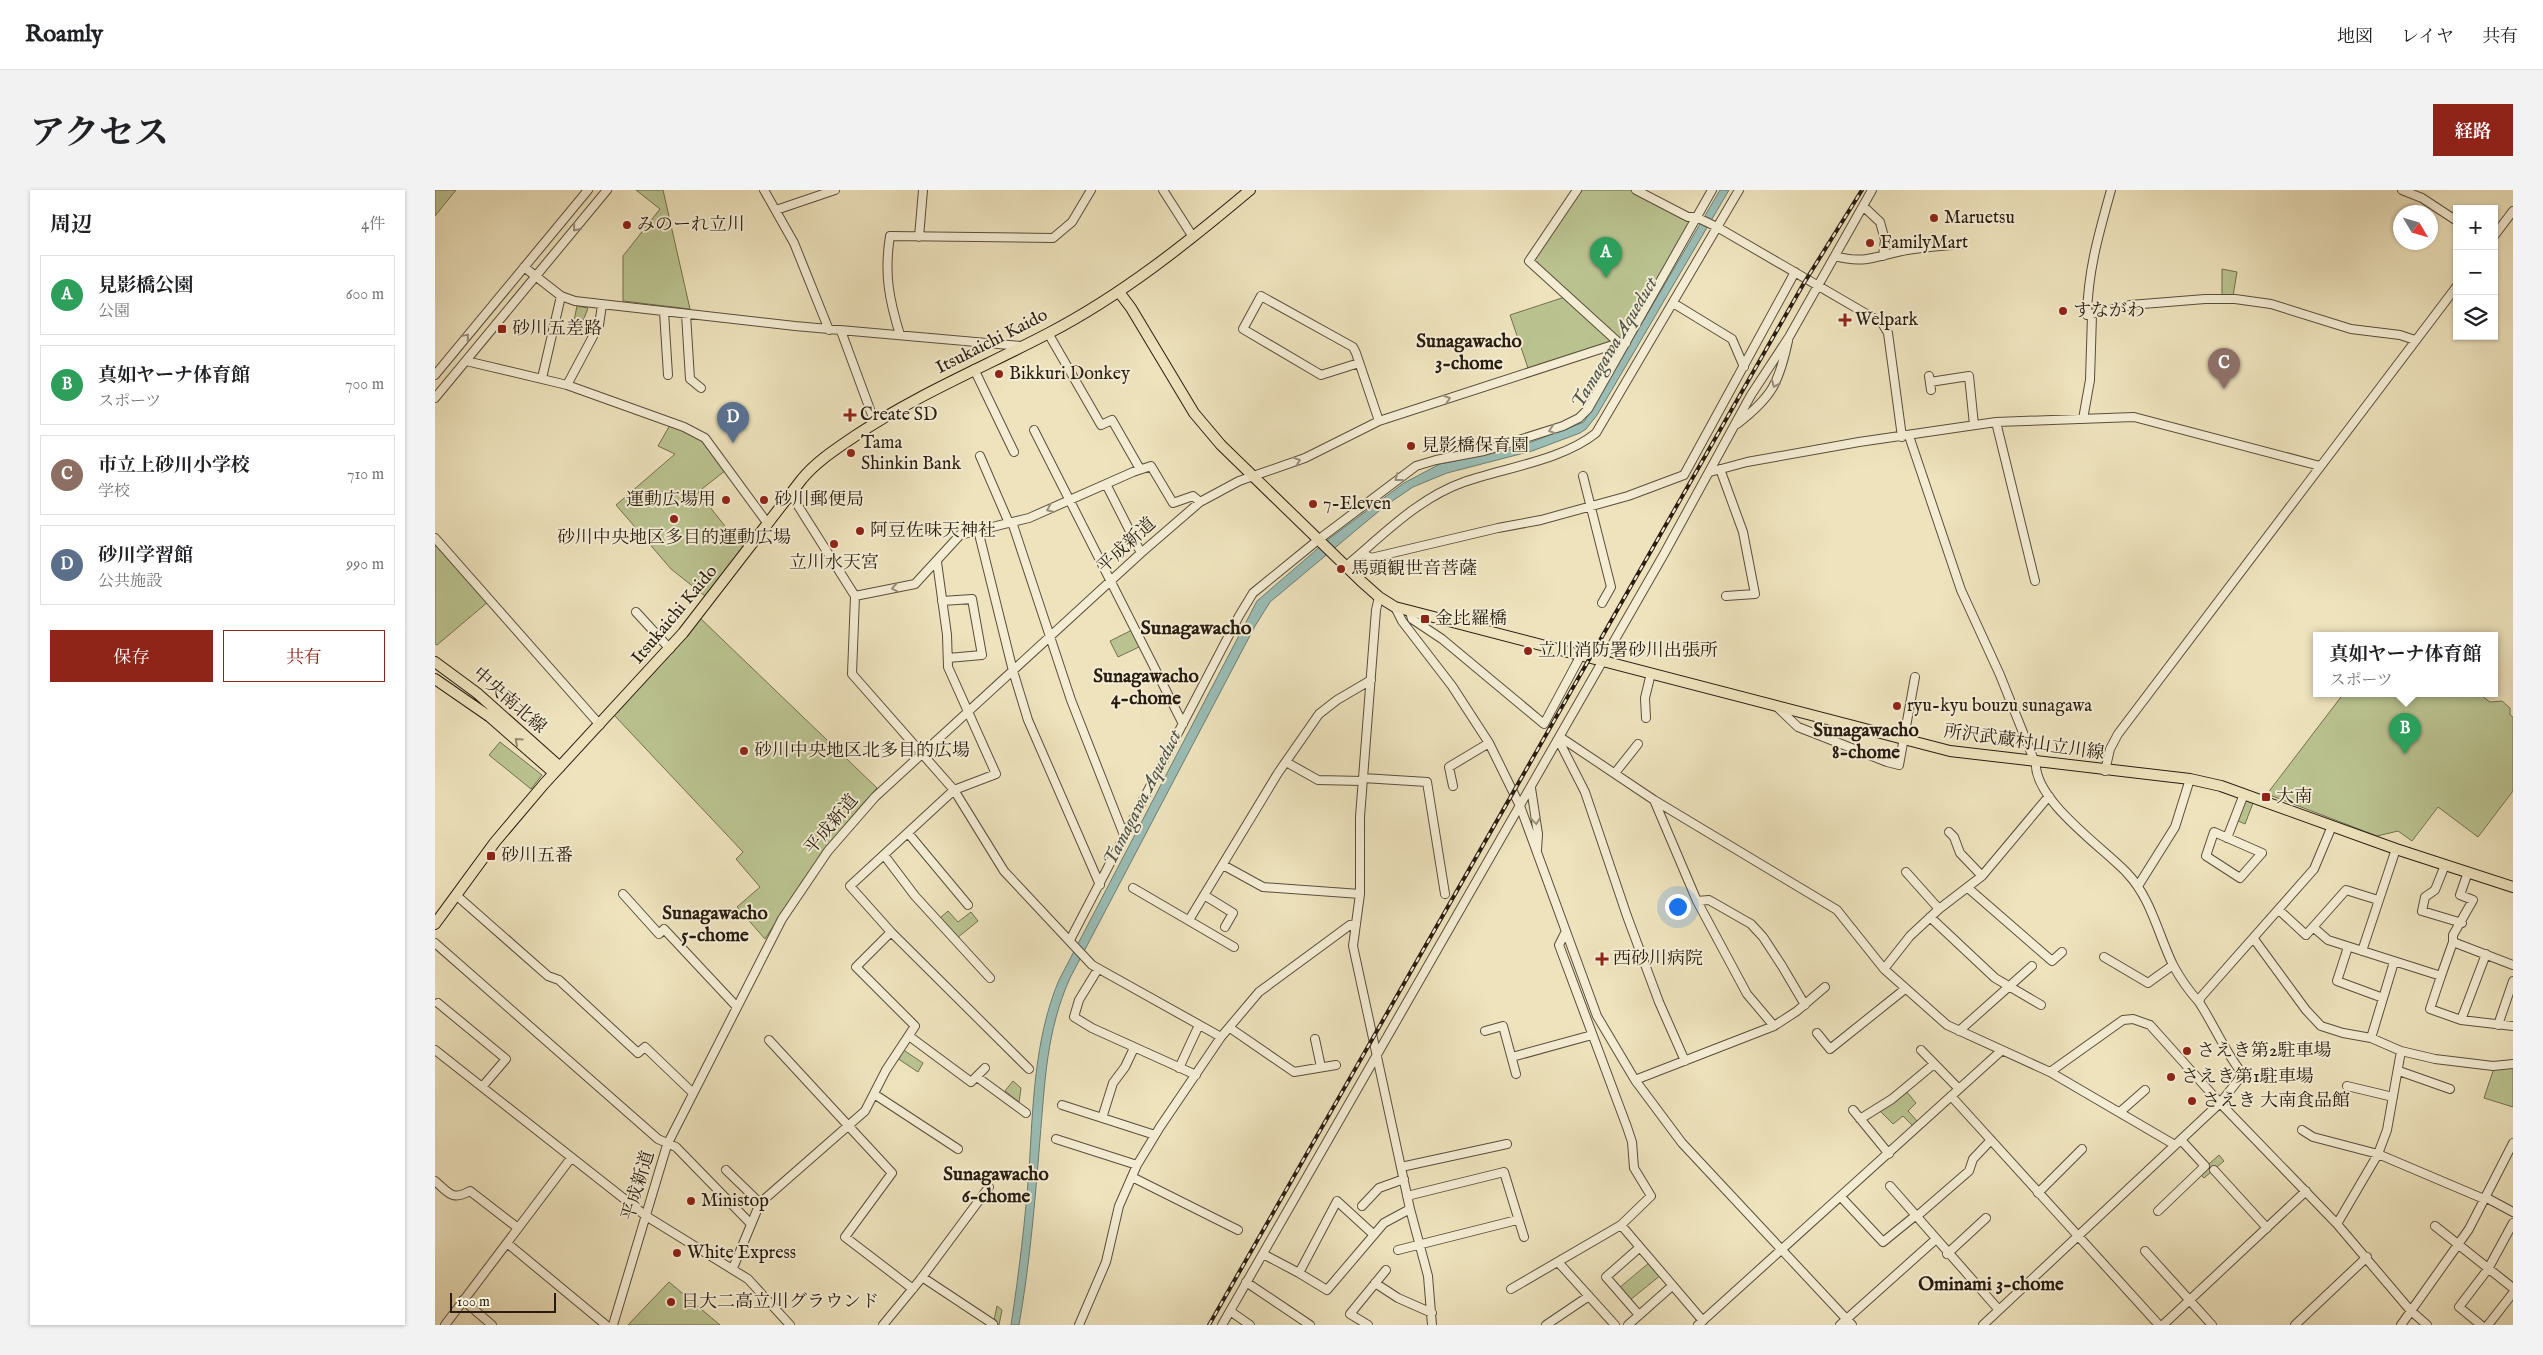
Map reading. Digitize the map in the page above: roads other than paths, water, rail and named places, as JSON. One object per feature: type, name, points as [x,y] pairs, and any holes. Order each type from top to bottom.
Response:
[{"type":"main road","name":"Itsukaichi Kaido","points":[[435,924],[495,842],[557,770],[669,649],[719,589],[790,493],[816,464],[875,423],[974,369],[1048,333],[1119,292],[1193,237],[1250,190]]},
{"type":"main road","points":[[1119,292],[1131,308],[1194,413],[1221,446],[1251,477],[1319,541]]},
{"type":"main road","name":"所沢武蔵村山立川線","points":[[1319,541],[1379,597],[1395,607],[1410,612],[1775,704],[1903,740],[1950,751],[2190,779],[2244,794],[2396,849],[2513,887]]},
{"type":"main road","name":"中央南北線","points":[[435,662],[477,693],[557,770]]},
{"type":"main road","name":"中央南北線","points":[[435,679],[490,717],[557,770]]},
{"type":"street","points":[[435,375],[588,190]]},
{"type":"street","points":[[435,398],[607,190]]},
{"type":"street","points":[[764,190],[794,243],[829,330]]},
{"type":"street","points":[[776,210],[835,190]]},
{"type":"street","points":[[919,237],[923,190]]},
{"type":"street","points":[[1163,190],[1193,237]]},
{"type":"street","points":[[1577,190],[1529,261],[1623,343]]},
{"type":"street","points":[[1636,190],[1688,217],[1698,218],[1715,227],[1877,319],[1885,327],[1905,437],[1961,590],[2000,675],[2035,760],[2035,769],[2049,796],[2084,836],[2125,871],[2138,886],[2173,965],[2199,1002],[2216,1029],[2228,1055],[2241,1072],[2240,1078],[2220,1103],[1983,1325]]},
{"type":"street","points":[[1070,940],[1239,616],[1253,593],[1415,466],[1485,451],[1563,426],[1579,418],[1588,408],[1623,343],[1698,218],[1712,190]]},
{"type":"street","points":[[1342,563],[1362,553],[1421,504],[1463,482],[1526,464],[1590,438],[1602,425],[1715,227],[1739,190]]},
{"type":"street","points":[[1221,1325],[1531,788],[1765,372],[1789,337],[1872,190]]},
{"type":"street","points":[[2111,190],[2088,280],[2087,315],[2130,305],[2235,299],[2271,304],[2351,329],[2400,335],[2415,340]]},
{"type":"street","points":[[2402,190],[2422,198],[2453,218]]},
{"type":"street","points":[[900,335],[888,298],[886,262],[890,236],[1053,238],[1071,222],[1089,191]]},
{"type":"street","points":[[1863,206],[1880,222],[1885,240],[1883,256]]},
{"type":"street","points":[[2498,231],[2513,211]]},
{"type":"street","points":[[1835,256],[1854,260],[1883,256],[1905,250],[1961,244]]},
{"type":"street","points":[[524,266],[561,296],[575,301],[829,330],[1021,346]]},
{"type":"street","points":[[1362,553],[1371,558],[1498,528],[1541,520],[1627,496],[1684,474],[1795,272]]},
{"type":"street","points":[[2105,770],[2110,749],[2118,734],[2453,291]]},
{"type":"street","points":[[542,378],[561,296]]},
{"type":"street","points":[[1359,363],[1321,376],[1243,329],[1261,296],[1353,347],[1359,363],[1379,421]]},
{"type":"street","points":[[1673,303],[1732,339],[1744,367]]},
{"type":"street","points":[[567,385],[599,325],[601,305]]},
{"type":"street","points":[[664,312],[669,375]]},
{"type":"street","points":[[686,314],[690,379],[701,388]]},
{"type":"street","points":[[2083,418],[2090,380],[2092,315]]},
{"type":"street","points":[[841,331],[875,423]]},
{"type":"street","points":[[1048,333],[1101,425],[1111,420],[1140,469]]},
{"type":"street","points":[[1736,425],[1772,392],[1780,373],[1789,337]]},
{"type":"street","name":"平成新道","points":[[613,1325],[667,1145],[782,919],[828,851],[875,796],[1141,553],[1200,502],[1251,477],[1305,458],[1379,421],[1623,343]]},
{"type":"street","points":[[465,361],[567,385],[684,427],[705,438],[768,524]]},
{"type":"street","points":[[974,369],[1014,452]]},
{"type":"street","points":[[1930,383],[1969,376],[1974,425]]},
{"type":"street","points":[[1710,472],[1747,462],[1859,442],[1905,437],[1996,422],[2134,416],[2320,466]]},
{"type":"street","points":[[1996,422],[2035,581]]},
{"type":"street","points":[[1034,430],[1183,724]]},
{"type":"street","points":[[980,456],[1011,522],[1049,639],[1124,835]]},
{"type":"street","points":[[855,596],[915,584],[960,535],[1029,518],[1140,469],[1153,467],[1173,503],[1193,496],[1200,502]]},
{"type":"street","points":[[1720,469],[1743,532],[1755,594],[1726,596]]},
{"type":"street","points":[[1583,476],[1589,507],[1611,587],[1602,603]]},
{"type":"street","points":[[1106,484],[1141,553]]},
{"type":"street","points":[[790,493],[855,596],[852,674],[954,790],[1004,871],[1098,969],[1221,1037]]},
{"type":"street","points":[[978,530],[1013,671],[1028,720],[1100,884]]},
{"type":"street","points":[[435,538],[600,725]]},
{"type":"street","points":[[937,562],[949,667],[996,774],[954,790],[850,886],[891,932],[1029,1069]]},
{"type":"street","points":[[1379,597],[1376,610],[1362,779],[1360,894],[1353,946],[1407,1196],[1428,1276],[1432,1325]]},
{"type":"street","points":[[942,601],[972,599],[982,655],[948,658]]},
{"type":"street","points":[[1395,607],[1402,621],[1464,703],[1489,743],[1520,806],[1597,1016],[1635,1080],[1682,1143],[1783,1250],[1846,1323],[1935,1240]]},
{"type":"street","points":[[636,612],[669,649]]},
{"type":"street","points":[[1410,612],[1412,619],[1442,639],[1544,724],[1581,655]]},
{"type":"street","points":[[1646,718],[1645,698],[1651,673]]},
{"type":"street","points":[[1775,704],[1798,727],[1899,765],[1915,677]]},
{"type":"street","points":[[1189,920],[1286,762],[1319,714],[1337,700],[1371,680]]},
{"type":"street","points":[[1559,738],[1654,800],[1837,910],[1884,969],[1947,1025],[2049,1072],[2178,1142],[2205,1166],[2158,1211]]},
{"type":"street","points":[[1559,738],[1585,792],[1627,916],[1685,1061]]},
{"type":"street","points":[[1453,786],[1449,767],[1489,743]]},
{"type":"street","points":[[1615,773],[1638,744]]},
{"type":"street","points":[[1286,762],[1319,780],[1362,779],[1427,782],[1445,894]]},
{"type":"street","points":[[2138,886],[2175,827],[2190,779]]},
{"type":"street","points":[[1531,788],[1538,834],[1537,854]]},
{"type":"street","points":[[2227,838],[2244,794]]},
{"type":"street","points":[[1884,969],[1910,936],[1939,909],[1982,876],[2049,796]]},
{"type":"street","points":[[1654,800],[1697,901],[1747,994],[1774,1026]]},
{"type":"street","points":[[2199,1002],[2201,997],[2254,939],[2314,868],[2332,826]]},
{"type":"street","points":[[1949,832],[1954,837],[1960,853],[1982,876]]},
{"type":"street","points":[[2215,832],[2227,838],[2262,853],[2240,878],[2206,856],[2215,832]]},
{"type":"street","points":[[908,833],[968,905]]},
{"type":"street","points":[[2362,951],[2377,900],[2396,849]]},
{"type":"street","points":[[884,855],[915,896],[990,978]]},
{"type":"street","points":[[1223,864],[1263,887],[1360,894]]},
{"type":"street","points":[[2445,865],[2435,890],[2425,897],[2422,911],[2461,923]]},
{"type":"street","points":[[1907,872],[1939,909]]},
{"type":"street","points":[[2468,872],[2460,895],[2473,900],[2453,935],[2453,942],[2430,1009],[2461,1020],[2513,1026]]},
{"type":"street","points":[[1133,888],[1234,947]]},
{"type":"street","points":[[1968,888],[2052,961],[2062,952]]},
{"type":"street","points":[[2279,910],[2306,935],[2346,890],[2377,900]]},
{"type":"street","points":[[623,894],[659,934],[664,929],[737,1006]]},
{"type":"street","points":[[456,895],[548,976],[559,980],[637,1053],[645,1047],[693,1093]]},
{"type":"street","points":[[1204,895],[1233,913],[1225,927]]},
{"type":"street","points":[[1697,901],[1709,900],[1751,924],[1763,937],[1805,1005]]},
{"type":"street","points":[[1930,918],[1995,978],[2041,1005]]},
{"type":"street","points":[[1079,1325],[1106,1262],[1119,1206],[1137,1165],[1221,1037],[1259,992],[1350,925],[1356,924]]},
{"type":"street","points":[[2313,927],[2328,940],[2441,976]]},
{"type":"street","points":[[733,1268],[760,1203],[865,1111],[886,1070],[915,1026],[856,967],[891,932]]},
{"type":"street","points":[[1511,1290],[1621,1225],[1651,1196],[1634,1168],[1632,1142],[1627,1127],[1559,945],[1565,933]]},
{"type":"street","points":[[2254,939],[2306,1010],[2321,1026],[2343,1033],[2371,1038],[2401,1051],[2435,1059],[2493,1066],[2513,1064]]},
{"type":"street","points":[[2453,942],[2513,965]]},
{"type":"street","points":[[435,943],[658,1139],[675,1148],[751,1224]]},
{"type":"street","points":[[2348,947],[2337,982],[2383,998]]},
{"type":"street","points":[[2461,1020],[2486,954]]},
{"type":"street","points":[[2104,957],[2148,983],[2173,965]]},
{"type":"street","points":[[2371,1038],[2394,962]]},
{"type":"street","points":[[1959,1031],[2032,966]]},
{"type":"street","points":[[1098,969],[1079,1000],[1074,1017],[1134,1048],[1196,1075]]},
{"type":"street","points":[[2498,1025],[2513,981]]},
{"type":"street","points":[[1635,1080],[1774,1026],[1805,1005],[1825,988]]},
{"type":"street","points":[[1817,1033],[1829,1049],[1905,989]]},
{"type":"street","points":[[438,1003],[506,1059],[482,1087]]},
{"type":"street","points":[[2049,1072],[2123,1020],[2133,1019],[2150,1025],[2220,1103],[2337,1224],[2411,1310],[2427,1325]]},
{"type":"street","points":[[1179,1068],[1199,1025]]},
{"type":"street","points":[[1485,1031],[1503,1026],[1516,1074]]},
{"type":"street","points":[[1229,1028],[1294,1072],[1336,1065]]},
{"type":"street","points":[[1512,1057],[1592,1035]]},
{"type":"street","points":[[909,1036],[971,1082],[985,1068]]},
{"type":"street","points":[[1315,1039],[1321,1068]]},
{"type":"street","points":[[769,1040],[892,1173],[845,1237],[913,1289]]},
{"type":"street","points":[[1102,1118],[1113,1083],[1125,1067],[1134,1048]]},
{"type":"street","points":[[435,1050],[646,1216],[733,1268],[760,1290],[790,1325]]},
{"type":"street","points":[[1921,1050],[1959,1089]]},
{"type":"street","points":[[1621,1225],[1700,1323],[2001,1051]]},
{"type":"street","points":[[2337,1224],[2379,1154],[2387,1130],[2399,1072],[2401,1051]]},
{"type":"street","points":[[1860,1119],[1892,1099],[1934,1064]]},
{"type":"street","points":[[2399,1072],[2450,1089]]},
{"type":"street","points":[[977,1077],[1026,1113]]},
{"type":"street","points":[[2347,1086],[2393,1097]]},
{"type":"street","points":[[2120,1112],[2145,1090]]},
{"type":"street","points":[[875,1094],[958,1148]]},
{"type":"street","points":[[1951,1096],[2077,1236],[2161,1325],[2306,1191]]},
{"type":"street","points":[[1063,1105],[1155,1135]]},
{"type":"street","points":[[1853,1110],[1889,1154]]},
{"type":"street","points":[[2302,1130],[2313,1137],[2379,1154],[2513,1212]]},
{"type":"street","points":[[1056,1139],[1137,1165]]},
{"type":"street","points":[[1841,1197],[1883,1242],[1916,1217],[1969,1171],[1973,1158],[1991,1140]]},
{"type":"street","points":[[2401,1325],[2407,1320],[2411,1310],[2469,1229],[2513,1143]]},
{"type":"street","points":[[1401,1167],[1507,1144]]},
{"type":"street","points":[[2038,1193],[2081,1149]]},
{"type":"street","points":[[445,1325],[571,1158]]},
{"type":"street","points":[[726,1170],[760,1203]]},
{"type":"street","points":[[2213,1170],[2267,1228]]},
{"type":"street","points":[[1407,1196],[1504,1172],[1517,1220],[1524,1237]]},
{"type":"street","points":[[1133,1177],[1238,1230]]},
{"type":"street","points":[[1362,1206],[1379,1188],[1404,1179]]},
{"type":"street","points":[[435,1181],[453,1196],[459,1197],[470,1191],[518,1228]]},
{"type":"street","points":[[1890,1186],[1947,1254],[1999,1310]]},
{"type":"street","points":[[883,1325],[923,1277],[989,1187]]},
{"type":"street","points":[[1299,1273],[1337,1201],[1373,1234]]},
{"type":"street","points":[[1263,1254],[1327,1290],[1384,1223],[1410,1209]]},
{"type":"street","points":[[1947,1254],[1986,1218]]},
{"type":"street","points":[[1398,1250],[1517,1220]]},
{"type":"street","points":[[2481,1325],[2459,1307],[2488,1270],[2513,1223]]},
{"type":"street","points":[[2435,1226],[2459,1243],[2488,1270],[2513,1288]]},
{"type":"street","points":[[507,1243],[606,1325]]},
{"type":"street","points":[[1639,1248],[1606,1277],[1639,1315]]},
{"type":"street","points":[[2145,1251],[2212,1325]]},
{"type":"street","points":[[2295,1325],[2367,1257]]},
{"type":"street","points":[[1558,1262],[1615,1325]]},
{"type":"street","points":[[1368,1325],[1350,1314],[1386,1270]]},
{"type":"street","points":[[923,1277],[993,1324]]},
{"type":"street","points":[[1246,1282],[1300,1322],[1310,1325]]},
{"type":"street","points":[[1375,1284],[1398,1298],[1432,1313]]},
{"type":"street","points":[[1628,1325],[1672,1286]]},
{"type":"street","points":[[2488,1325],[2513,1293]]},
{"type":"street","points":[[1546,1325],[1589,1296]]},
{"type":"street","points":[[463,1300],[492,1325]]},
{"type":"street","points":[[1230,1311],[1250,1325]]},
{"type":"water","points":[[1720,190],[1729,190],[1597,415],[1586,429],[1532,451],[1447,473],[1413,487],[1385,506],[1270,602],[1255,626],[1070,978],[1062,998],[1048,1057],[1032,1232],[1023,1302],[1019,1325],[1011,1325],[1026,1209],[1036,1074],[1044,1026],[1051,1003],[1059,980],[1257,601],[1330,538],[1404,483],[1440,464],[1513,449],[1584,422]]},
{"type":"railway","points":[[1209,1325],[1804,283],[1862,190]]},
{"type":"place","name":"Maruetsu","points":[[1934,218]]},
{"type":"place","name":"みのーれ立川","points":[[627,225]]},
{"type":"place","name":"FamilyMart","points":[[1870,243]]},
{"type":"place","name":"見影橋公園","points":[[1606,278]]},
{"type":"place","name":"すながわ","points":[[2063,311]]},
{"type":"place","name":"Welpark","points":[[1845,320]]},
{"type":"place","name":"砂川五差路","points":[[502,329]]},
{"type":"place","name":"Bikkuri Donkey","points":[[999,374]]},
{"type":"place","name":"市立上砂川小学校","points":[[2224,389]]},
{"type":"place","name":"Create SD","points":[[850,415]]},
{"type":"place","name":"砂川学習館","points":[[733,443]]},
{"type":"place","name":"見影橋保育園","points":[[1411,446]]},
{"type":"place","name":"Tama Shinkin Bank","points":[[851,453]]},
{"type":"place","name":"運動広場用","points":[[726,500]]},
{"type":"place","name":"砂川郵便局","points":[[764,500]]},
{"type":"place","name":"7-Eleven","points":[[1313,504]]},
{"type":"place","name":"砂川中央地区多目的運動広場","points":[[674,519]]},
{"type":"place","name":"阿豆佐味天神社","points":[[860,531]]},
{"type":"place","name":"立川水天宮","points":[[834,544]]},
{"type":"place","name":"馬頭観世音菩薩","points":[[1341,569]]},
{"type":"place","name":"金比羅橋","points":[[1425,619]]},
{"type":"place","name":"立川消防署砂川出張所","points":[[1528,651]]},
{"type":"place","name":"ryu-kyu bouzu sunagawa","points":[[1897,706]]},
{"type":"place","name":"砂川中央地区北多目的広場","points":[[744,751]]},
{"type":"place","name":"真如ヤーナ体育館","points":[[2405,754]]},
{"type":"place","name":"大南","points":[[2266,797]]},
{"type":"place","name":"砂川五番","points":[[491,856]]},
{"type":"place","name":"西砂川病院","points":[[1602,959]]},
{"type":"place","name":"さえき第2駐車場","points":[[2187,1051]]},
{"type":"place","name":"さえき第1駐車場","points":[[2171,1077]]},
{"type":"place","name":"さえき 大南食品館","points":[[2192,1101]]},
{"type":"place","name":"Ministop","points":[[691,1201]]},
{"type":"place","name":"White Express","points":[[677,1253]]},
{"type":"place","name":"日大二高立川グラウンド","points":[[671,1302]]},
{"type":"district","name":"Sunagawacho 3-chome","points":[[1469,353]]},
{"type":"district","name":"Sunagawacho","points":[[1196,628]]},
{"type":"district","name":"Sunagawacho 4-chome","points":[[1146,688]]},
{"type":"district","name":"Sunagawacho 8-chome","points":[[1866,742]]},
{"type":"district","name":"Sunagawacho 5-chome","points":[[715,925]]},
{"type":"district","name":"Sunagawacho 6-chome","points":[[996,1186]]},
{"type":"district","name":"Ominami 3-chome","points":[[1991,1285]]},
{"type":"water label","name":"Tamagawa Aqueduct","points":[[1615,343]]},
{"type":"water label","name":"Tamagawa Aqueduct","points":[[1143,798]]}]
